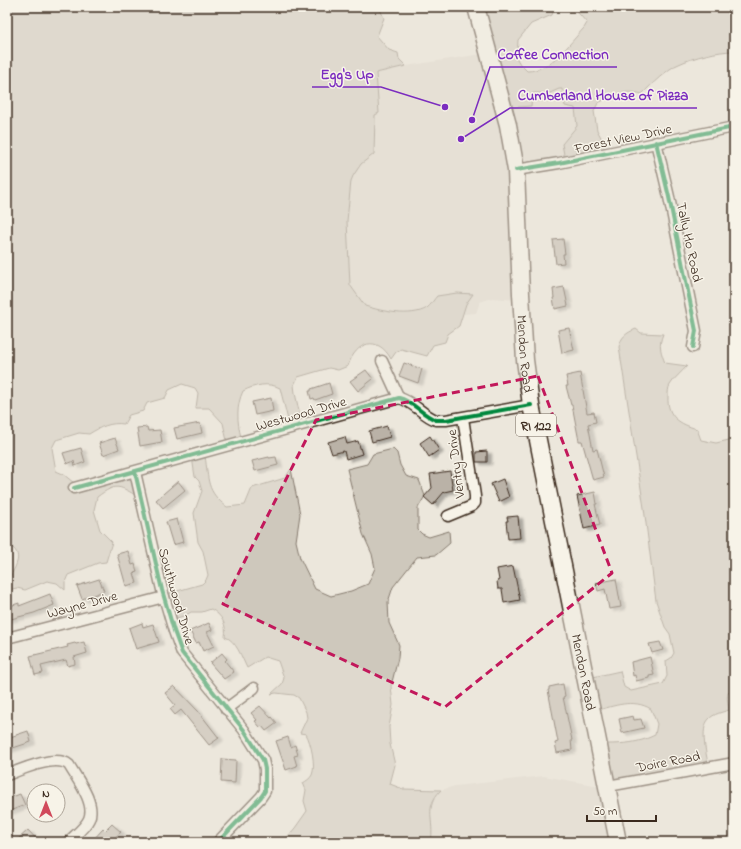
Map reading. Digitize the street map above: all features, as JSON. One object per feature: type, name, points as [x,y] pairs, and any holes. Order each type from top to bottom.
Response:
[{"type":"main road","name":"Mendon Road","points":[[476,7],[508,125],[516,170],[525,360],[531,404],[618,842]]},
{"type":"street","name":"Forest View Drive","points":[[516,170],[559,163],[734,127]]},
{"type":"street","name":"Tally Ho Road","points":[[656,142],[669,196],[696,330],[693,347]]},
{"type":"street","points":[[382,361],[399,398],[404,399],[436,420],[463,418],[531,404]]},
{"type":"street","name":"Westwood Drive","points":[[74,488],[399,398]]},
{"type":"street","name":"Ventry Drive","points":[[448,516],[472,506],[475,503],[463,418]]},
{"type":"street","name":"Southwood Drive","points":[[135,472],[164,597],[182,653],[244,730],[263,760],[265,768],[265,791],[254,806],[218,842]]},
{"type":"street","name":"Wayne Drive","points":[[7,638],[164,597]]},
{"type":"street","points":[[226,709],[254,688]]},
{"type":"street","points":[[7,775],[51,761],[65,761],[69,765],[90,801],[91,810],[90,819],[85,826],[68,842]]},
{"type":"street","name":"Doire Road","points":[[608,786],[734,763]]},
{"type":"highlighted area","points":[[538,376],[612,573],[445,707],[223,604],[316,420]]},
{"type":"shaded area","points":[[7,7],[379,7],[384,18],[377,36],[389,50],[398,53],[399,59],[406,66],[376,73],[379,113],[375,115],[374,154],[361,164],[351,181],[347,221],[350,285],[365,306],[396,313],[413,313],[420,311],[427,308],[437,296],[457,293],[473,294],[466,304],[459,326],[448,334],[445,342],[433,345],[427,356],[401,349],[396,352],[391,359],[386,351],[380,346],[368,344],[362,346],[356,351],[348,366],[338,370],[329,368],[298,377],[294,385],[302,425],[290,428],[280,388],[271,385],[252,387],[243,391],[239,402],[238,414],[241,437],[227,441],[223,423],[209,408],[196,408],[198,393],[195,388],[182,384],[169,390],[165,398],[147,403],[143,411],[129,415],[124,424],[110,424],[89,434],[79,433],[56,440],[52,448],[56,471],[63,474],[79,487],[132,473],[139,497],[118,487],[109,489],[97,497],[94,510],[100,530],[112,542],[106,562],[98,563],[68,575],[65,582],[65,590],[57,583],[47,581],[25,590],[17,588],[7,590],[7,579],[9,579],[15,568],[18,556],[7,539]]},
{"type":"shaded area","points":[[476,7],[555,7],[552,15],[531,24],[518,40],[517,59],[527,71],[536,70],[552,62],[566,49],[584,28],[587,23],[573,7],[734,7],[734,51],[714,53],[685,61],[665,73],[642,94],[630,92],[614,95],[598,103],[594,111],[597,130],[603,141],[606,157],[566,165],[562,144],[577,126],[575,108],[565,106],[562,89],[559,89],[550,93],[532,94],[531,106],[505,108]]},
{"type":"shaded area","points":[[488,53],[530,106],[532,94],[550,93],[562,89],[565,106],[575,108],[577,126],[562,144],[566,165],[516,175],[519,300],[492,298],[480,302],[476,313],[463,314],[466,304],[472,294],[457,293],[437,296],[427,307],[416,313],[385,312],[365,306],[350,285],[347,221],[351,181],[353,176],[361,164],[374,154],[375,115],[379,113],[376,73],[406,66]]},
{"type":"shaded area","points":[[636,329],[641,333],[663,334],[660,346],[665,363],[687,366],[668,389],[668,404],[672,415],[676,419],[685,425],[697,429],[701,440],[716,443],[729,440],[733,432],[734,420],[734,688],[728,694],[729,710],[718,713],[709,719],[704,729],[704,743],[709,769],[612,789],[606,744],[619,744],[649,738],[655,735],[657,724],[651,709],[637,704],[630,703],[616,705],[595,711],[584,679],[620,671],[624,687],[631,691],[663,684],[667,676],[666,661],[671,658],[674,653],[670,634],[665,627],[656,601],[644,508],[619,347],[624,336]]},
{"type":"shaded area","points":[[393,449],[397,453],[400,465],[406,476],[419,480],[425,496],[418,508],[418,530],[422,534],[429,537],[449,531],[450,543],[436,555],[417,557],[393,587],[388,602],[389,623],[399,645],[398,658],[391,686],[393,705],[389,727],[390,744],[395,765],[390,784],[403,789],[441,790],[432,803],[431,842],[283,842],[307,811],[304,801],[306,790],[303,783],[312,775],[313,766],[308,738],[306,734],[300,733],[307,718],[306,712],[299,698],[294,695],[276,693],[271,694],[282,684],[284,678],[278,661],[265,657],[247,668],[235,645],[225,637],[223,621],[215,611],[211,609],[202,612],[191,612],[171,620],[163,595],[202,584],[208,575],[203,551],[198,542],[194,513],[202,491],[199,481],[195,477],[192,457],[205,456],[208,479],[212,490],[215,496],[227,507],[245,505],[252,488],[285,478],[291,469],[300,514],[296,541],[300,558],[315,589],[331,596],[351,591],[368,584],[375,568],[372,554],[363,534],[347,469],[367,464],[373,454]]},
{"type":"shaded area","points":[[544,776],[603,788],[616,842],[431,842],[432,834],[430,808],[435,797],[441,790],[455,786]]},
{"type":"building","points":[[563,239],[565,254],[563,254],[564,263],[556,264],[553,240]]},
{"type":"building","points":[[564,287],[568,306],[555,309],[553,289]]},
{"type":"building","points":[[569,328],[574,350],[562,353],[558,330]]},
{"type":"building","points":[[404,363],[422,369],[418,383],[399,376]]},
{"type":"building","points":[[366,370],[373,379],[358,391],[350,381]]},
{"type":"building","points":[[580,373],[587,413],[594,412],[596,422],[588,424],[593,450],[597,449],[604,477],[593,480],[582,441],[579,441],[572,405],[566,386],[568,386],[566,376]]},
{"type":"building","points":[[329,383],[332,394],[315,400],[314,398],[311,399],[309,391],[311,391],[311,389]]},
{"type":"building","points":[[271,398],[273,411],[255,415],[252,402]]},
{"type":"building","points":[[200,423],[202,433],[177,439],[174,428]]},
{"type":"building","points":[[387,426],[390,437],[372,442],[369,431]]},
{"type":"building","points":[[147,427],[148,431],[160,430],[162,442],[140,446],[137,428]]},
{"type":"building","points":[[430,436],[439,450],[429,457],[420,443]]},
{"type":"building","points":[[345,437],[347,444],[358,441],[362,454],[346,459],[344,451],[332,454],[328,442]]},
{"type":"building","points":[[115,438],[119,449],[103,455],[99,443]]},
{"type":"building","points":[[81,448],[85,462],[75,466],[74,461],[67,464],[63,453]]},
{"type":"building","points":[[487,451],[487,462],[476,462],[476,452]]},
{"type":"building","points":[[276,457],[278,465],[255,471],[252,461]]},
{"type":"building","points":[[450,471],[453,490],[444,492],[433,505],[424,497],[432,488],[430,474]]},
{"type":"building","points":[[503,479],[509,497],[499,502],[491,484]]},
{"type":"building","points":[[178,481],[185,490],[163,508],[156,500]]},
{"type":"building","points":[[595,492],[597,504],[595,504],[600,525],[584,529],[577,496]]},
{"type":"building","points":[[518,516],[520,538],[508,539],[507,517]]},
{"type":"building","points":[[177,519],[183,542],[173,545],[166,522]]},
{"type":"building","points":[[128,551],[132,565],[135,564],[137,572],[134,573],[137,583],[126,586],[117,554]]},
{"type":"building","points":[[513,566],[520,600],[504,603],[502,589],[498,589],[497,581],[499,580],[497,569]]},
{"type":"building","points":[[99,579],[104,591],[82,599],[77,586]]},
{"type":"building","points":[[616,579],[621,607],[609,609],[605,589],[598,591],[596,583]]},
{"type":"building","points":[[50,594],[54,605],[34,613],[7,620],[7,607],[19,603],[19,606]]},
{"type":"building","points":[[142,623],[143,627],[153,624],[159,642],[136,649],[129,628]]},
{"type":"building","points":[[209,623],[212,630],[207,632],[214,646],[203,651],[199,642],[196,643],[190,631]]},
{"type":"building","points":[[84,642],[87,653],[74,657],[75,664],[68,666],[66,660],[41,666],[43,673],[35,675],[30,656],[68,647],[67,645]]},
{"type":"building","points":[[660,642],[663,650],[652,653],[649,644]]},
{"type":"building","points":[[222,653],[227,659],[225,661],[234,672],[224,679],[210,663]]},
{"type":"building","points":[[650,657],[654,675],[649,676],[649,678],[636,681],[635,675],[633,676],[631,662]]},
{"type":"building","points":[[563,684],[565,696],[563,697],[572,740],[572,750],[557,753],[555,743],[558,742],[548,690],[549,687]]},
{"type":"building","points":[[174,686],[198,711],[219,738],[209,745],[181,710],[175,715],[170,709],[175,705],[165,693]]},
{"type":"building","points":[[260,706],[277,723],[266,731],[255,721],[257,720],[251,713]]},
{"type":"building","points":[[633,716],[634,720],[641,719],[644,728],[622,733],[619,719]]},
{"type":"building","points":[[28,731],[31,742],[7,750],[7,738]]},
{"type":"building","points":[[288,737],[291,747],[295,745],[298,755],[294,756],[297,766],[286,770],[276,741]]},
{"type":"building","points":[[222,759],[236,760],[235,783],[221,782]]},
{"type":"building","points":[[20,794],[25,805],[7,812],[7,799]]},
{"type":"building","points":[[112,824],[121,832],[110,842],[91,842],[103,829],[105,831]]},
{"type":"building","points":[[28,830],[39,842],[15,842]]},
{"type":"cycle path","points":[[516,170],[559,163],[734,127]]},
{"type":"cycle path","points":[[656,142],[669,197],[696,331],[693,347]]},
{"type":"cycle path","points":[[74,488],[399,398],[409,402],[426,415],[436,420],[446,420],[531,405]]},
{"type":"cycle path","points":[[135,472],[162,590],[182,653],[244,730],[263,760],[265,769],[265,791],[218,842]]},
{"type":"place","name":"Egg's Up","points":[[445,107]]},
{"type":"place","name":"Coffee Connection","points":[[472,120]]},
{"type":"place","name":"Cumberland House of Pizza","points":[[461,139]]}]
